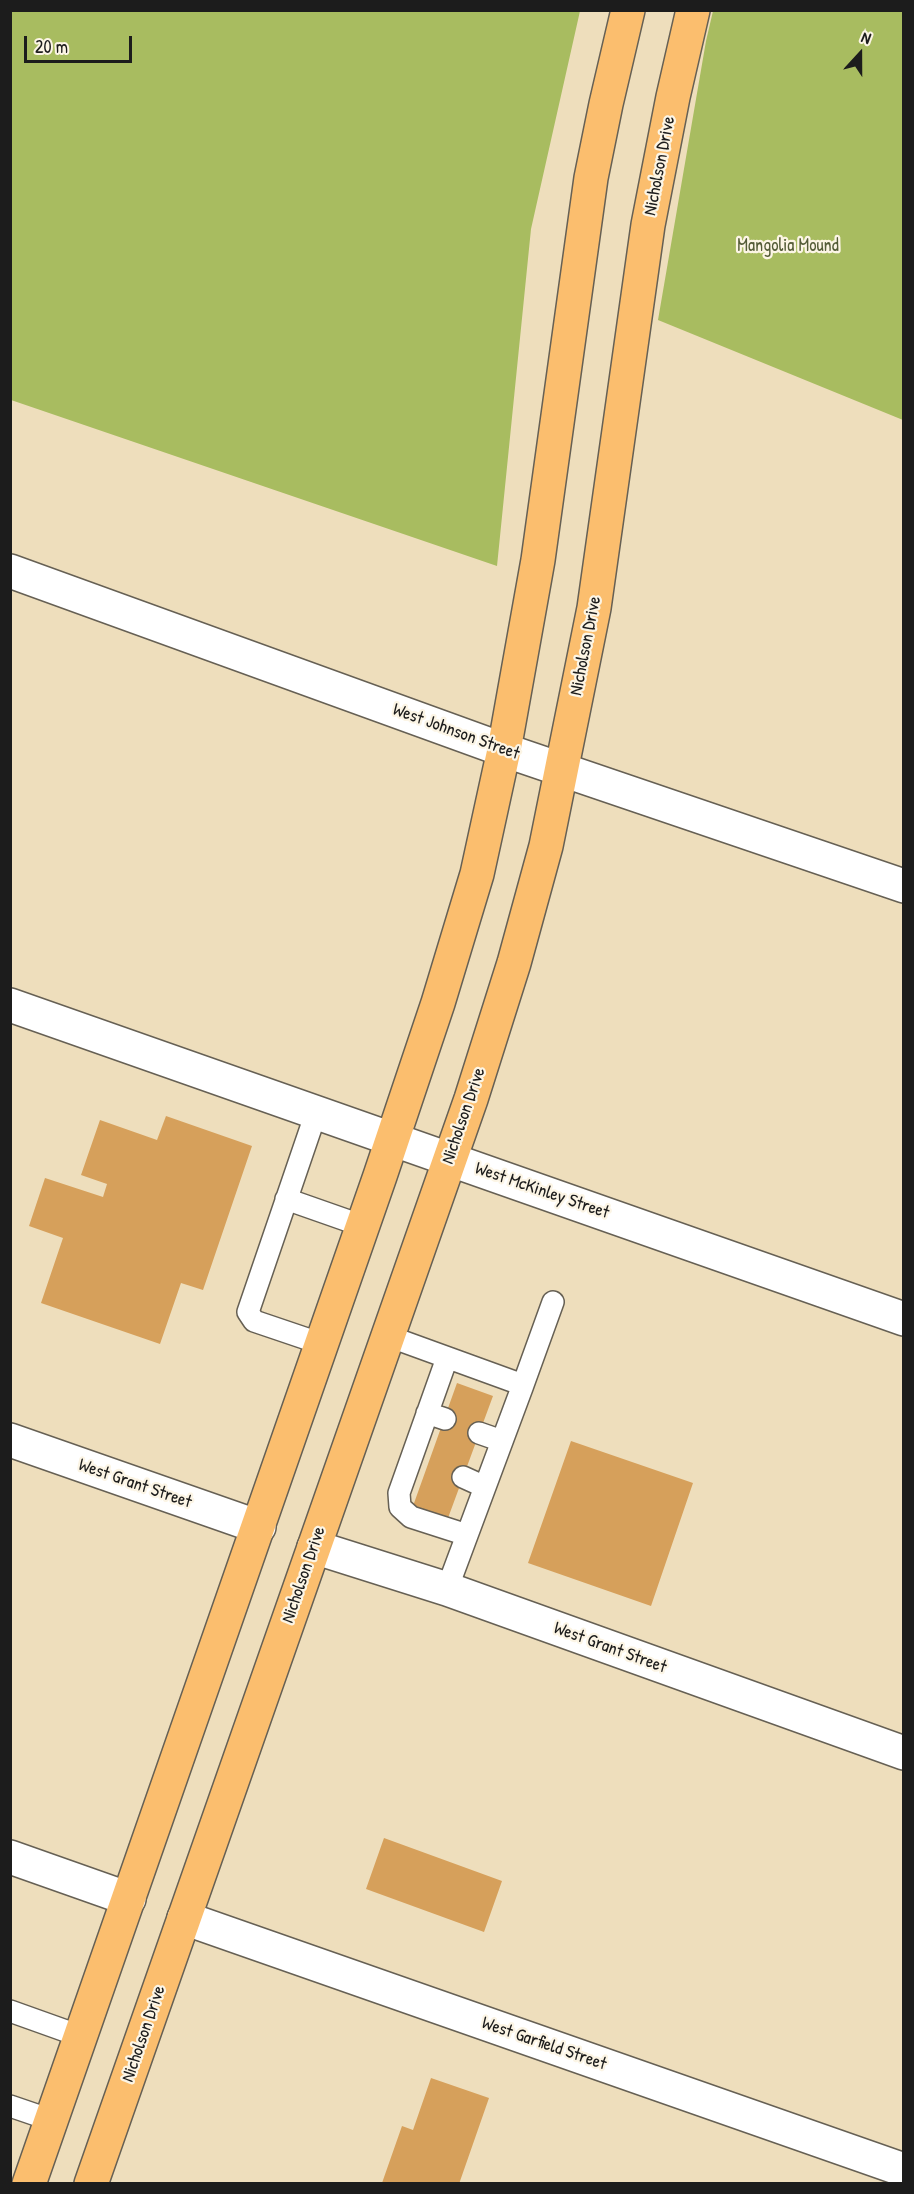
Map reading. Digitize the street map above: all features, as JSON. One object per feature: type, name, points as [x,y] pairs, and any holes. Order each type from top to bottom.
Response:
[{"type":"main road","points":[[29,2184],[393,1140],[477,874],[504,750],[538,560],[591,178],[628,10]]},
{"type":"main road","name":"Nicholson Drive","points":[[91,2184],[450,1159],[514,963],[546,846],[594,608],[648,225],[693,10]]},
{"type":"main road","points":[[51,2184],[82,2072],[94,1998]]},
{"type":"street","name":"West Johnson Street","points":[[10,571],[560,770],[903,886]]},
{"type":"street","name":"West McKinley Street","points":[[10,1005],[903,1318]]},
{"type":"street","name":"West Grant Street","points":[[10,1440],[259,1527]]},
{"type":"street","name":"West Grant Street","points":[[314,1547],[447,1589],[903,1753]]},
{"type":"street","points":[[10,1857],[129,1899]]},
{"type":"street","name":"West Garfield Street","points":[[184,1918],[903,2169]]},
{"type":"lane","points":[[316,1113],[248,1312],[254,1321],[322,1344]]},
{"type":"lane","points":[[286,1199],[363,1226]]},
{"type":"lane","points":[[447,1589],[553,1302]]},
{"type":"lane","points":[[388,1336],[523,1385]]},
{"type":"lane","points":[[447,1358],[436,1416],[419,1462],[399,1493],[400,1507],[411,1517],[467,1535]]},
{"type":"lane","points":[[479,1433],[502,1441]]},
{"type":"lane","points":[[463,1478],[485,1486]]},
{"type":"lane","points":[[10,2011],[81,2036]]},
{"type":"lane","points":[[10,2106],[51,2120]]},
{"type":"green space","points":[[11,10],[580,11],[531,229],[497,566],[11,400]]},
{"type":"green space","name":"Mangolia Mound","points":[[713,11],[903,11],[903,420],[658,320]]},
{"type":"building","points":[[166,1116],[252,1146],[203,1290],[181,1283],[160,1344],[41,1303],[63,1238],[29,1226],[45,1178],[103,1197],[107,1184],[81,1175],[100,1120],[157,1140]]},
{"type":"building","points":[[457,1383],[493,1396],[448,1518],[413,1506]]},
{"type":"building","points":[[571,1441],[693,1483],[651,1606],[528,1563]]},
{"type":"building","points":[[384,1838],[502,1881],[484,1932],[366,1889]]},
{"type":"building","points":[[431,2078],[489,2098],[459,2184],[382,2183],[402,2126],[413,2130]]}]
